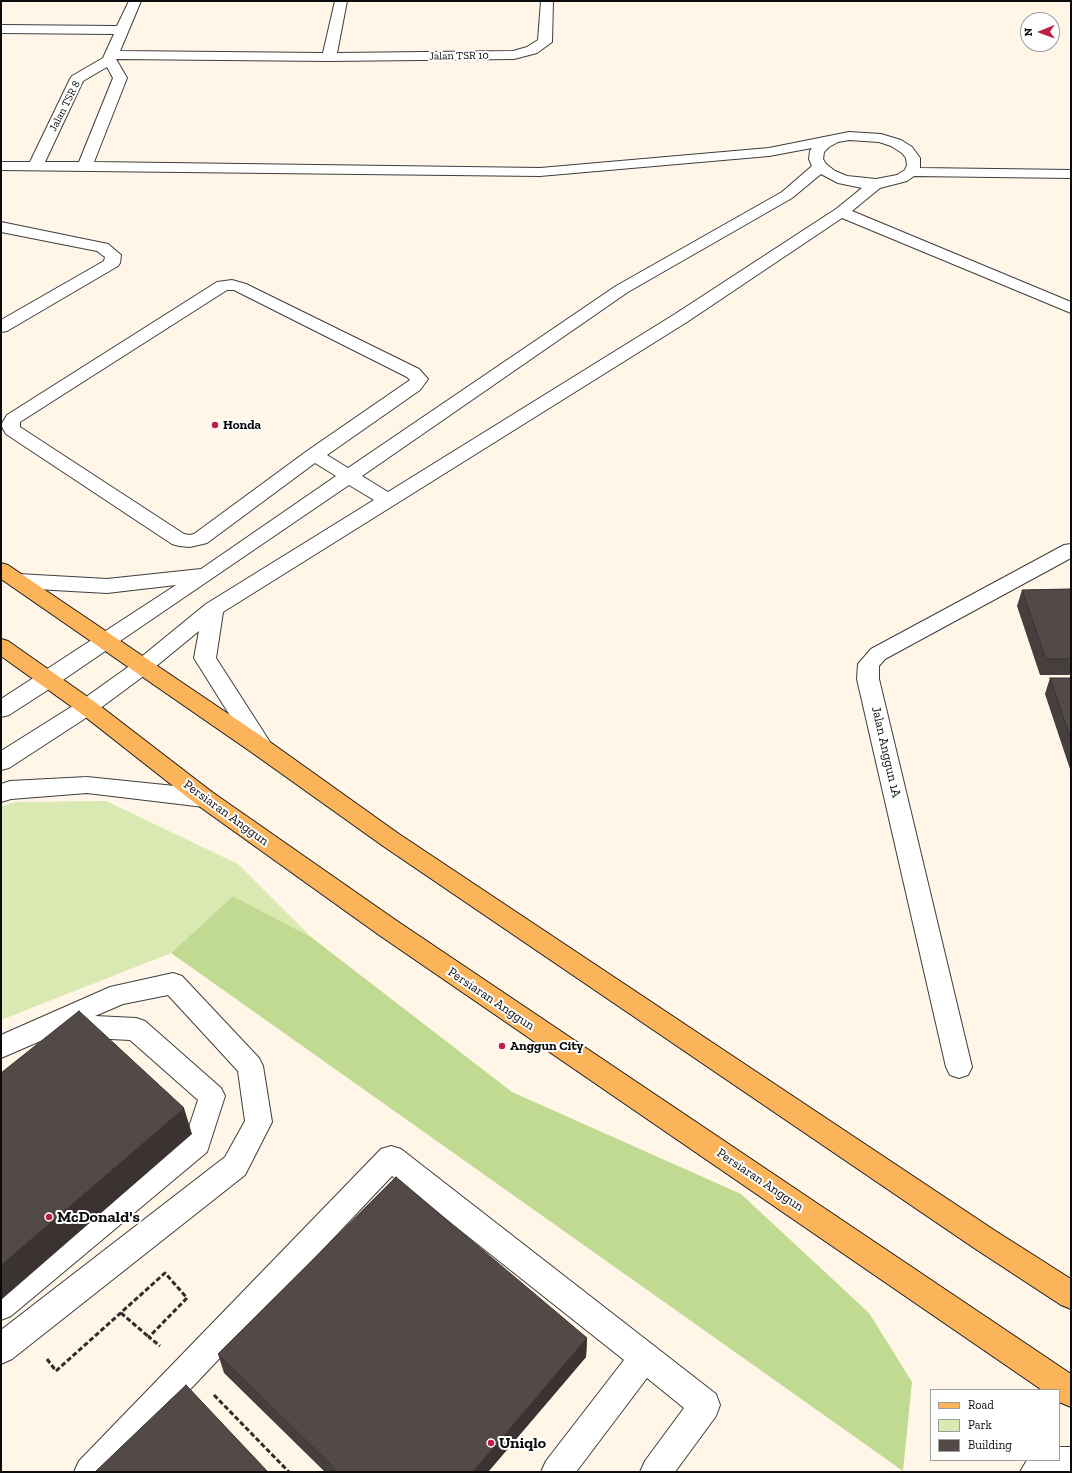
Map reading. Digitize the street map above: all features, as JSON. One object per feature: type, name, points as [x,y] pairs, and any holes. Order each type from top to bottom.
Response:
[{"type":"main road","points":[[1,570],[262,748],[391,840],[984,1239],[1071,1295]]},
{"type":"main road","name":"Persiaran Anggun","points":[[1,646],[87,707],[204,798],[388,928],[1071,1392]]},
{"type":"street","points":[[85,166],[120,78],[110,58],[135,1]]},
{"type":"street","points":[[110,58],[329,58],[341,1]]},
{"type":"street","name":"Jalan TSR 10","points":[[329,58],[514,55],[532,50],[545,42],[547,1]]},
{"type":"street","points":[[1,30],[121,30]]},
{"type":"street","name":"Jalan TSR 8","points":[[35,166],[77,79],[110,58]]},
{"type":"street","points":[[1,166],[540,172],[768,152],[849,136],[865,136],[881,138],[896,143],[907,150],[913,158],[914,165],[911,172]]},
{"type":"street","points":[[1,708],[49,679],[205,575],[622,289],[787,195],[808,163],[816,159],[817,151],[824,144],[834,139]]},
{"type":"street","points":[[768,152],[808,163],[843,180],[859,183],[876,184],[896,180],[911,172],[1071,174]]},
{"type":"street","points":[[1,762],[87,707],[142,666],[213,609],[681,318],[841,212],[876,184]]},
{"type":"street","points":[[841,212],[1071,308]]},
{"type":"street","points":[[1,227],[102,247],[113,255],[112,263],[1,327]]},
{"type":"street","points":[[232,284],[413,373],[419,379],[414,386],[314,455],[200,539],[190,541],[179,540],[12,430],[10,425],[13,419],[216,289],[223,285],[232,284]]},
{"type":"street","points":[[314,455],[388,500]]},
{"type":"street","name":"Jalan Anggun 1A","points":[[959,1067],[868,679],[869,664],[878,654],[1071,550]]},
{"type":"street","points":[[18,582],[107,586],[205,575]]},
{"type":"street","points":[[213,609],[206,658],[262,748]]},
{"type":"street","points":[[1,793],[10,790],[87,785],[204,798]]},
{"type":"street","points":[[1,1047],[119,994],[173,983],[250,1066],[259,1122],[235,1166],[1,1349]]},
{"type":"street","points":[[1,1306],[196,1143],[212,1096],[136,1029],[88,1026],[41,1055]]},
{"type":"street","points":[[90,1472],[390,1158],[705,1405],[656,1472]]},
{"type":"street","points":[[557,1472],[644,1357]]},
{"type":"street","points":[[1036,1472],[1054,1462],[1071,1463]]},
{"type":"path","points":[[26,1330],[56,1371],[165,1273],[187,1298],[149,1337]]},
{"type":"path","points":[[121,1313],[188,1369],[289,1472]]},
{"type":"green space","points":[[106,801],[238,864],[311,937],[233,896],[171,953],[1,1020],[1,807],[15,802]]},
{"type":"green space","points":[[233,896],[311,937],[512,1092],[741,1194],[869,1313],[912,1382],[903,1471],[171,953]]},
{"type":"building","points":[[1071,589],[1071,659],[1046,659],[1022,590]]},
{"type":"building","points":[[1050,678],[1071,678],[1071,740]]},
{"type":"building","name":"McDonald's","points":[[79,1011],[184,1108],[1,1265],[1,1073]]},
{"type":"building","points":[[396,1177],[587,1338],[473,1472],[338,1472],[218,1354]]},
{"type":"building","points":[[186,1385],[268,1472],[95,1472]]},
{"type":"place","name":"Honda","points":[[215,425]]},
{"type":"place","name":"Anggun City","points":[[502,1046]]},
{"type":"place","name":"McDonald's","points":[[49,1217]]},
{"type":"place","name":"Uniqlo","points":[[491,1443]]}]
